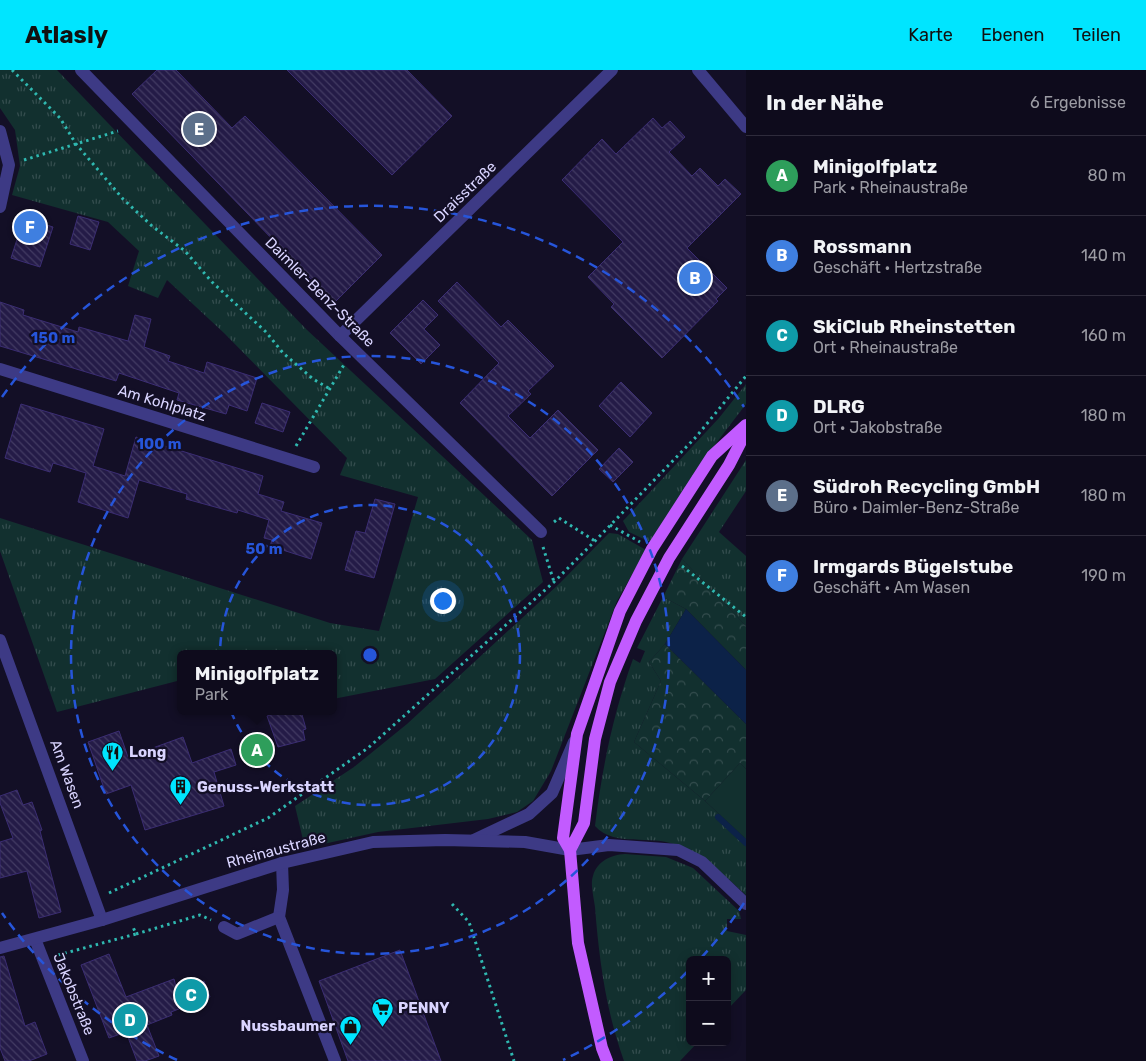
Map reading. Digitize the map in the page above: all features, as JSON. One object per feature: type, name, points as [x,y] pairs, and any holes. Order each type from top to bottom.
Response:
[{"type":"main road","points":[[607,1061],[602,1048],[578,943],[570,850],[563,838],[576,737],[620,611],[652,549],[712,456],[746,425]]},
{"type":"main road","points":[[570,850],[584,823],[595,739],[610,682],[636,621],[669,558],[729,465],[746,432]]},
{"type":"street","name":"Daimler-Benz-Straße","points":[[82,70],[340,336],[541,532]]},
{"type":"street","name":"Draisstraße","points":[[340,336],[612,70]]},
{"type":"street","points":[[698,70],[746,127]]},
{"type":"street","points":[[0,131],[9,165],[0,207]]},
{"type":"street","name":"Am Kohlplatz","points":[[0,369],[314,467]]},
{"type":"street","name":"Am Wasen","points":[[0,640],[102,920]]},
{"type":"street","points":[[472,841],[529,814],[552,793],[576,737]]},
{"type":"street","name":"Rheinaustraße","points":[[0,948],[102,920],[282,864],[373,842],[525,842],[570,850],[609,845],[678,850],[702,862],[746,904]]},
{"type":"street","points":[[282,864],[283,890],[279,917],[335,1061]]},
{"type":"street","points":[[224,927],[237,934],[279,917]]},
{"type":"street","name":"Jakobstraße","points":[[35,939],[83,1061]]},
{"type":"path","points":[[12,70],[60,118],[76,144],[123,199],[152,226],[185,252],[212,282],[256,325],[266,332],[283,353],[312,379],[330,389]]},
{"type":"path","points":[[9,165],[135,126]]},
{"type":"path","points":[[288,459],[354,349]]},
{"type":"path","points":[[120,890],[268,818],[368,748],[554,582],[696,438],[746,376]]},
{"type":"path","points":[[554,582],[543,553],[541,532],[559,518],[595,541]]},
{"type":"path","points":[[669,558],[692,572],[746,617]]},
{"type":"path","points":[[452,904],[469,922],[514,1061]]},
{"type":"path","points":[[136,934],[200,915],[224,927]]},
{"type":"green space","points":[[0,70],[57,70],[306,329],[532,540],[543,582],[435,679],[337,698],[337,650],[177,650],[177,681],[57,712],[0,551],[0,518],[330,623],[379,631],[418,497],[340,475],[347,458],[224,333],[167,280],[158,298],[128,286],[139,251],[108,222],[12,195],[20,166],[15,130],[0,108]]},
{"type":"green space","points":[[746,384],[746,404],[701,463],[650,542],[629,532],[623,521],[719,418]]},
{"type":"green space","points":[[746,460],[746,491],[719,532],[746,556],[746,626],[682,559]]},
{"type":"green space","points":[[609,533],[618,534],[646,550],[617,601],[551,771],[533,801],[517,812],[488,819],[378,832],[305,848],[295,806],[354,767],[407,724],[560,583]]},
{"type":"green space","points":[[682,559],[746,626],[746,670],[686,609],[663,597]]},
{"type":"green space","points":[[663,597],[686,609],[665,644],[649,662],[661,681],[634,742],[705,801],[746,839],[746,895],[713,867],[676,845],[656,840],[613,837],[603,833],[595,826],[605,763],[620,700],[633,659],[640,663],[645,651],[637,648]]},
{"type":"green space","points":[[665,644],[746,724],[746,769],[740,763],[705,801],[634,742],[661,681],[649,662]]},
{"type":"green space","points":[[269,736],[274,755],[246,763],[239,744]]},
{"type":"green space","points":[[740,763],[746,769],[746,839],[705,801]]},
{"type":"green space","points":[[625,854],[666,857],[693,868],[739,911],[741,919],[727,919],[727,931],[746,935],[746,990],[731,1006],[731,956],[686,956],[686,1046],[694,1046],[680,1061],[624,1061],[608,1004],[592,891],[592,879],[598,866],[610,857]]},
{"type":"water","points":[[686,609],[746,670],[746,724],[665,644]]},
{"type":"building","points":[[157,70],[176,70],[232,128],[245,116],[382,255],[334,303],[132,94]]},
{"type":"building","points":[[287,70],[407,70],[452,116],[392,175]]},
{"type":"building","points":[[653,118],[662,128],[670,121],[685,137],[669,152],[692,176],[700,168],[718,186],[725,179],[741,194],[687,248],[727,288],[716,299],[718,301],[662,358],[611,307],[614,304],[588,277],[623,242],[562,180],[602,139],[616,154]]},
{"type":"building","points":[[78,216],[99,222],[90,250],[70,244]]},
{"type":"building","points":[[24,218],[53,227],[40,267],[11,258]]},
{"type":"building","points":[[457,282],[501,327],[508,320],[554,366],[528,391],[531,394],[508,416],[530,438],[558,410],[598,450],[552,496],[460,403],[499,363],[438,301]]},
{"type":"building","points":[[423,300],[438,315],[424,329],[440,345],[421,364],[390,333]]},
{"type":"building","points":[[0,302],[24,310],[23,315],[78,332],[79,327],[128,341],[135,315],[151,319],[144,347],[170,356],[168,361],[204,373],[207,362],[257,378],[247,411],[229,405],[226,414],[177,400],[179,393],[119,373],[116,381],[0,346]]},
{"type":"building","points":[[621,382],[652,413],[630,437],[599,406]]},
{"type":"building","points":[[262,403],[290,412],[283,432],[255,423]]},
{"type":"building","points":[[21,404],[104,429],[93,466],[125,476],[136,437],[263,476],[258,494],[284,502],[281,511],[322,523],[311,559],[270,546],[272,540],[264,538],[269,520],[238,510],[237,513],[186,499],[187,494],[139,480],[128,518],[78,502],[86,473],[53,463],[50,472],[5,458]]},
{"type":"building","points":[[619,448],[633,462],[613,482],[599,469]]},
{"type":"building","points":[[375,499],[395,504],[374,578],[345,570],[356,531],[365,533]]},
{"type":"building","points":[[302,715],[306,729],[303,730],[305,740],[278,747],[267,716]]},
{"type":"building","points":[[119,731],[128,757],[183,737],[192,763],[231,749],[236,765],[214,772],[224,806],[145,830],[131,785],[106,794],[88,742]]},
{"type":"building","points":[[17,790],[23,805],[32,802],[42,830],[40,831],[61,912],[39,918],[27,871],[0,878],[0,842],[13,838],[0,803],[0,796]]},
{"type":"building","name":"PENNY","points":[[400,950],[441,1061],[348,1061],[319,981]]},
{"type":"building","points":[[109,954],[126,997],[174,979],[177,991],[204,981],[210,997],[171,1012],[172,1015],[147,1025],[159,1056],[145,1061],[137,1061],[126,1032],[109,1038],[81,965]]},
{"type":"building","points":[[4,956],[25,1026],[35,1022],[47,1054],[29,1061],[5,1061],[0,1048],[0,957]]},
{"type":"waterway","points":[[718,817],[746,843]]},
{"type":"place","name":"Südroh Recycling GmbH","points":[[199,129]]},
{"type":"place","name":"Irmgards BügeIstube","points":[[30,227]]},
{"type":"place","name":"Rossmann","points":[[695,278]]},
{"type":"place","name":"Minigolfplatz","points":[[257,750]]},
{"type":"place","name":"Long","points":[[113,771]]},
{"type":"place","name":"Genuss-Werkstatt","points":[[181,806]]},
{"type":"place","name":"SkiClub Rheinstetten","points":[[191,995]]},
{"type":"place","name":"DLRG","points":[[130,1020]]},
{"type":"place","name":"PENNY","points":[[382,1027]]},
{"type":"place","name":"Nussbaumer","points":[[351,1045]]}]
